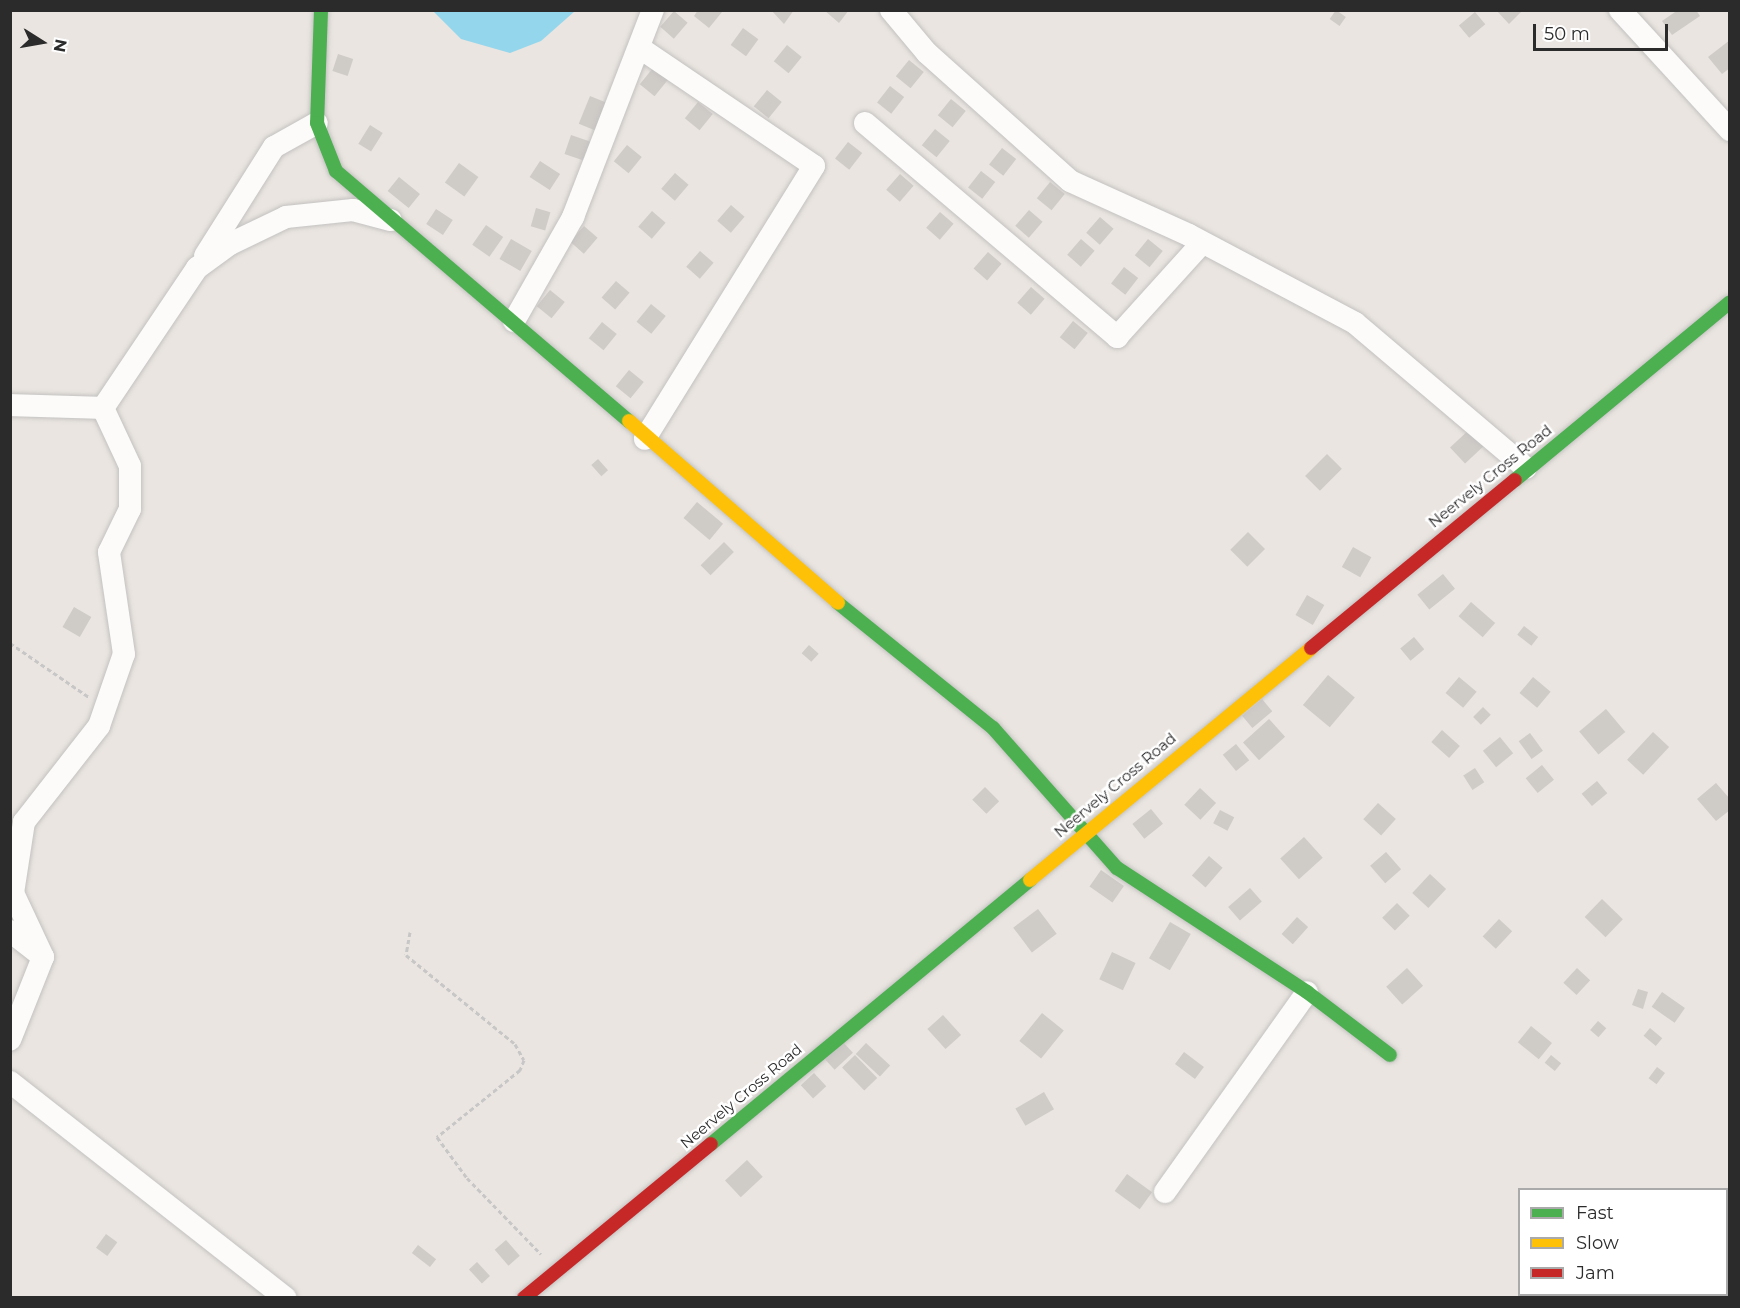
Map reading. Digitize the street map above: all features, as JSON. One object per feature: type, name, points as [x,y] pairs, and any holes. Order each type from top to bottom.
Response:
[{"type":"street","points":[[321,10],[317,123],[336,171],[514,321],[645,439],[872,633],[993,728],[1117,868],[1307,992],[1390,1055]]},
{"type":"street","points":[[514,321],[573,217],[653,10]]},
{"type":"street","points":[[891,10],[927,53],[1070,181],[1202,243],[1355,323],[1526,468]]},
{"type":"street","points":[[1620,10],[1730,129]]},
{"type":"street","points":[[640,48],[814,166],[645,439]]},
{"type":"street","points":[[103,408],[197,268],[274,147],[317,123]]},
{"type":"street","points":[[865,123],[1117,337],[1202,243]]},
{"type":"street","points":[[197,268],[230,244],[286,217],[353,210],[398,222]]},
{"type":"street","name":"Neervely Cross Road","points":[[524,1298],[1084,832],[1730,302]]},
{"type":"street","points":[[10,405],[103,408]]},
{"type":"street","points":[[10,1040],[43,957],[13,893],[24,822],[99,726],[124,654],[109,552],[130,509],[130,466],[103,408]]},
{"type":"street","points":[[10,931],[43,957]]},
{"type":"street","points":[[1164,1192],[1307,992]]},
{"type":"street","points":[[10,1082],[285,1298]]},
{"type":"path","points":[[10,643],[105,708]]},
{"type":"path","points":[[410,932],[406,955],[515,1044],[524,1060],[520,1070],[437,1137],[468,1179],[557,1270]]},
{"type":"water","points":[[433,11],[575,11],[541,41],[510,53],[461,39]]},
{"type":"building","points":[[698,10],[720,10],[722,12],[709,28],[694,16]]},
{"type":"building","points":[[771,10],[794,10],[784,24]]},
{"type":"building","points":[[824,10],[849,10],[839,23]]},
{"type":"building","points":[[1336,10],[1346,17],[1340,26],[1330,19]]},
{"type":"building","points":[[1496,10],[1523,10],[1509,24]]},
{"type":"building","points":[[1678,10],[1696,10],[1700,16],[1672,35],[1662,21]]},
{"type":"building","points":[[674,11],[688,23],[674,39],[660,27]]},
{"type":"building","points":[[1475,12],[1485,24],[1469,38],[1459,25]]},
{"type":"building","points":[[743,28],[758,39],[746,56],[731,45]]},
{"type":"building","points":[[1730,40],[1730,68],[1722,74],[1708,57]]},
{"type":"building","points":[[787,45],[802,57],[789,73],[774,61]]},
{"type":"building","points":[[338,54],[353,59],[348,76],[332,71]]},
{"type":"building","points":[[909,60],[924,72],[911,88],[896,76]]},
{"type":"building","points":[[653,68],[668,80],[655,96],[640,84]]},
{"type":"building","points":[[890,86],[904,97],[891,114],[877,103]]},
{"type":"building","points":[[767,90],[782,102],[769,118],[754,106]]},
{"type":"building","points":[[590,96],[607,103],[595,131],[579,124]]},
{"type":"building","points":[[951,99],[966,111],[953,127],[938,115]]},
{"type":"building","points":[[698,102],[713,114],[700,130],[685,118]]},
{"type":"building","points":[[370,125],[383,133],[371,152],[358,144]]},
{"type":"building","points":[[935,129],[950,141],[937,157],[922,145]]},
{"type":"building","points":[[571,135],[594,143],[587,162],[564,154]]},
{"type":"building","points":[[848,142],[862,153],[849,170],[835,159]]},
{"type":"building","points":[[627,145],[642,157],[629,173],[614,161]]},
{"type":"building","points":[[1002,148],[1016,159],[1003,176],[989,165]]},
{"type":"building","points":[[540,161],[560,174],[550,190],[530,177]]},
{"type":"building","points":[[459,163],[478,177],[464,197],[445,182]]},
{"type":"building","points":[[981,171],[995,182],[982,199],[968,188]]},
{"type":"building","points":[[675,173],[689,185],[675,201],[661,189]]},
{"type":"building","points":[[900,174],[914,186],[900,202],[886,190]]},
{"type":"building","points":[[399,177],[420,194],[409,208],[388,191]]},
{"type":"building","points":[[1050,182],[1065,194],[1052,210],[1037,198]]},
{"type":"building","points":[[731,205],[745,217],[731,233],[717,221]]},
{"type":"building","points":[[536,208],[550,212],[545,230],[531,226]]},
{"type":"building","points":[[436,209],[453,220],[443,235],[426,224]]},
{"type":"building","points":[[1029,210],[1043,222],[1029,238],[1015,226]]},
{"type":"building","points":[[652,211],[666,223],[652,239],[638,227]]},
{"type":"building","points":[[940,212],[954,224],[940,240],[926,228]]},
{"type":"building","points":[[1100,217],[1114,229],[1100,245],[1086,233]]},
{"type":"building","points":[[486,225],[503,237],[489,257],[472,245]]},
{"type":"building","points":[[584,226],[598,238],[584,254],[570,242]]},
{"type":"building","points":[[511,239],[532,251],[520,271],[500,259]]},
{"type":"building","points":[[1081,239],[1095,251],[1081,267],[1067,255]]},
{"type":"building","points":[[1148,239],[1163,251],[1150,267],[1135,255]]},
{"type":"building","points":[[700,251],[714,263],[700,279],[686,267]]},
{"type":"building","points":[[988,252],[1002,264],[987,280],[974,269]]},
{"type":"building","points":[[1124,267],[1138,278],[1125,295],[1111,284]]},
{"type":"building","points":[[616,281],[630,293],[615,309],[602,298]]},
{"type":"building","points":[[1031,287],[1045,299],[1031,315],[1017,303]]},
{"type":"building","points":[[550,290],[565,302],[552,318],[537,306]]},
{"type":"building","points":[[651,304],[666,316],[651,334],[637,322]]},
{"type":"building","points":[[1073,321],[1088,333],[1075,349],[1060,337]]},
{"type":"building","points":[[602,322],[617,334],[604,350],[589,338]]},
{"type":"building","points":[[629,370],[644,382],[631,398],[616,386]]},
{"type":"building","points":[[1472,427],[1487,443],[1465,464],[1450,447]]},
{"type":"building","points":[[1327,454],[1342,469],[1320,491],[1305,476]]},
{"type":"building","points":[[598,459],[608,470],[601,476],[591,465]]},
{"type":"building","points":[[697,502],[723,524],[710,540],[684,518]]},
{"type":"building","points":[[1248,532],[1265,549],[1247,567],[1230,550]]},
{"type":"building","points":[[724,542],[734,552],[711,575],[701,565]]},
{"type":"building","points":[[1353,547],[1371,557],[1360,577],[1342,567]]},
{"type":"building","points":[[1443,574],[1455,589],[1429,610],[1417,595]]},
{"type":"building","points":[[1307,595],[1324,605],[1313,625],[1296,615]]},
{"type":"building","points":[[1471,602],[1495,623],[1483,637],[1459,616]]},
{"type":"building","points":[[74,607],[91,617],[80,637],[62,627]]},
{"type":"building","points":[[1524,626],[1538,637],[1531,646],[1517,635]]},
{"type":"building","points":[[1414,637],[1424,649],[1410,661],[1400,649]]},
{"type":"building","points":[[809,645],[819,654],[811,662],[802,653]]},
{"type":"building","points":[[1328,675],[1355,697],[1330,727],[1303,705]]},
{"type":"building","points":[[1459,677],[1477,692],[1463,708],[1446,693]]},
{"type":"building","points":[[1533,677],[1551,692],[1537,708],[1520,693]]},
{"type":"building","points":[[1262,699],[1272,711],[1252,728],[1242,716]]},
{"type":"building","points":[[1483,707],[1491,715],[1481,725],[1473,717]]},
{"type":"building","points":[[1606,709],[1625,732],[1598,754],[1579,731]]},
{"type":"building","points":[[1269,719],[1285,737],[1259,760],[1243,742]]},
{"type":"building","points":[[1442,730],[1460,746],[1449,758],[1431,742]]},
{"type":"building","points":[[1653,732],[1669,747],[1643,775],[1627,760]]},
{"type":"building","points":[[1530,733],[1543,751],[1532,759],[1519,741]]},
{"type":"building","points":[[1500,737],[1513,753],[1496,767],[1483,751]]},
{"type":"building","points":[[1236,744],[1249,760],[1236,771],[1223,755]]},
{"type":"building","points":[[1542,765],[1554,780],[1538,793],[1526,778]]},
{"type":"building","points":[[1475,768],[1484,782],[1473,790],[1463,776]]},
{"type":"building","points":[[1597,781],[1607,793],[1592,806],[1582,794]]},
{"type":"building","points":[[1716,783],[1730,799],[1730,810],[1716,821],[1697,799]]},
{"type":"building","points":[[985,787],[999,801],[986,814],[972,800]]},
{"type":"building","points":[[1200,788],[1216,803],[1200,820],[1184,805]]},
{"type":"building","points":[[1378,803],[1396,819],[1381,835],[1363,819]]},
{"type":"building","points":[[1151,809],[1163,824],[1144,839],[1132,824]]},
{"type":"building","points":[[1220,810],[1234,817],[1227,831],[1213,823]]},
{"type":"building","points":[[1304,837],[1323,858],[1299,879],[1280,858]]},
{"type":"building","points":[[1386,852],[1401,869],[1385,883],[1370,866]]},
{"type":"building","points":[[1209,856],[1223,868],[1206,887],[1192,876]]},
{"type":"building","points":[[1101,870],[1124,886],[1112,902],[1090,886]]},
{"type":"building","points":[[1430,874],[1446,889],[1428,908],[1412,893]]},
{"type":"building","points":[[1250,888],[1262,902],[1240,921],[1228,907]]},
{"type":"building","points":[[1602,899],[1623,919],[1605,937],[1585,917]]},
{"type":"building","points":[[1397,903],[1410,916],[1395,931],[1382,918]]},
{"type":"building","points":[[1038,909],[1057,934],[1032,952],[1013,928]]},
{"type":"building","points":[[1297,917],[1308,927],[1293,944],[1282,934]]},
{"type":"building","points":[[1499,919],[1512,931],[1496,949],[1483,937]]},
{"type":"building","points":[[1170,922],[1191,934],[1170,970],[1149,958]]},
{"type":"building","points":[[1112,952],[1136,963],[1123,990],[1099,979]]},
{"type":"building","points":[[1407,968],[1423,986],[1402,1005],[1386,987]]},
{"type":"building","points":[[1577,968],[1590,980],[1577,995],[1563,983]]},
{"type":"building","points":[[1638,989],[1648,992],[1643,1009],[1632,1005]]},
{"type":"building","points":[[1662,992],[1685,1008],[1675,1023],[1652,1007]]},
{"type":"building","points":[[1042,1013],[1064,1031],[1041,1059],[1019,1041]]},
{"type":"building","points":[[943,1015],[961,1035],[945,1049],[927,1029]]},
{"type":"building","points":[[1598,1021],[1606,1028],[1598,1037],[1590,1030]]},
{"type":"building","points":[[1531,1026],[1552,1043],[1539,1059],[1518,1042]]},
{"type":"building","points":[[1650,1028],[1662,1038],[1656,1046],[1644,1036]]},
{"type":"building","points":[[842,1041],[853,1053],[835,1070],[824,1058]]},
{"type":"building","points":[[866,1043],[890,1066],[880,1076],[856,1054]]},
{"type":"building","points":[[1184,1052],[1204,1067],[1195,1079],[1175,1064]]},
{"type":"building","points":[[855,1055],[877,1078],[864,1091],[842,1068]]},
{"type":"building","points":[[1551,1055],[1561,1063],[1555,1071],[1545,1063]]},
{"type":"building","points":[[1657,1067],[1665,1073],[1657,1084],[1649,1078]]},
{"type":"building","points":[[814,1073],[826,1086],[813,1098],[801,1085]]},
{"type":"building","points":[[1044,1092],[1054,1109],[1025,1126],[1015,1108]]},
{"type":"building","points":[[747,1160],[763,1177],[741,1197],[725,1180]]},
{"type":"building","points":[[1127,1174],[1152,1192],[1140,1209],[1115,1191]]},
{"type":"building","points":[[106,1234],[117,1242],[107,1256],[96,1248]]},
{"type":"building","points":[[506,1240],[520,1256],[508,1266],[495,1250]]},
{"type":"building","points":[[418,1245],[436,1259],[430,1267],[412,1253]]},
{"type":"building","points":[[477,1262],[490,1276],[482,1283],[469,1270]]},
{"type":"traffic: fast","points":[[321,10],[317,123],[336,171],[629,421]]},
{"type":"traffic: fast","points":[[1515,480],[1730,302]]},
{"type":"traffic: fast","points":[[838,603],[993,728],[1117,868],[1307,992],[1390,1055]]},
{"type":"traffic: fast","points":[[711,1144],[1030,880]]},
{"type":"traffic: slow","points":[[629,421],[838,603]]},
{"type":"traffic: slow","points":[[1030,880],[1311,648]]},
{"type":"traffic: jam","points":[[1311,648],[1515,480]]},
{"type":"traffic: jam","points":[[524,1298],[711,1144]]}]
